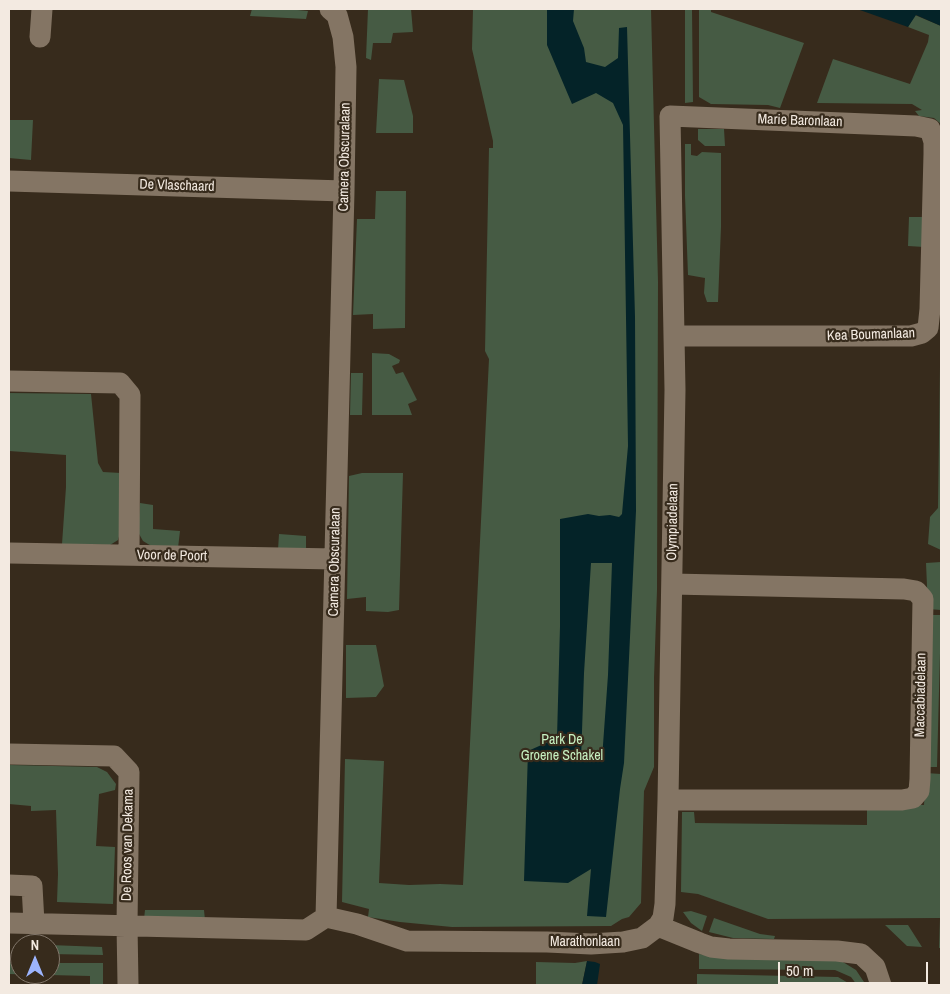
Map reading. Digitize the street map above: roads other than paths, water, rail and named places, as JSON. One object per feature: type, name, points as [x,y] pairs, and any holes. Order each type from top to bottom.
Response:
[{"type":"street","points":[[40,37],[42,9]]},
{"type":"street","name":"Camera Obscuralaan","points":[[326,917],[346,66],[343,37],[337,15],[330,9]]},
{"type":"street","name":"Marie Baronlaan","points":[[670,116],[916,126],[930,129]]},
{"type":"street","name":"Olympiadelaan","points":[[658,926],[663,918],[665,904],[676,390],[670,116]]},
{"type":"street","name":"Kea Boumanlaan","points":[[674,336],[911,336],[922,333],[928,328],[930,309],[934,154],[934,142],[930,129]]},
{"type":"street","name":"De Vlaschaard","points":[[9,181],[344,191]]},
{"type":"street","points":[[9,381],[120,383],[130,395],[129,555]]},
{"type":"street","name":"Voor de Poort","points":[[9,553],[335,560]]},
{"type":"street","name":"Maccabiadelaan","points":[[668,800],[902,800],[913,798],[919,791],[920,779],[923,599],[916,591],[904,589],[672,584]]},
{"type":"street","name":"De Roos van Dekama","points":[[9,754],[114,756],[129,772],[127,925]]},
{"type":"street","points":[[9,885],[32,886],[34,923]]},
{"type":"street","points":[[9,922],[306,930],[326,917]]},
{"type":"street","name":"Marathonlaan","points":[[326,917],[358,924],[407,941],[591,944],[623,942],[642,938],[658,926]]},
{"type":"street","points":[[127,925],[128,984]]},
{"type":"street","points":[[658,926],[700,943],[720,948],[836,950],[861,954],[874,967],[881,985]]},
{"type":"water","points":[[547,9],[574,9],[573,21],[584,48],[586,62],[605,67],[618,58],[619,28],[627,27],[635,317],[636,511],[624,763],[606,917],[587,916],[591,869],[568,883],[524,881],[528,751],[557,738],[560,519],[588,514],[619,517],[622,514],[628,446],[623,125],[613,103],[596,93],[572,104],[547,45]],"holes":[[[591,563],[612,563],[608,675],[602,759],[601,762],[581,760]]]},
{"type":"water","points":[[857,9],[941,9],[941,26],[916,15],[908,27]]},
{"type":"water","points":[[587,961],[600,964],[597,985],[582,985]]},
{"type":"park label","name":"Park De Groene Schakel","points":[[562,748]]}]
